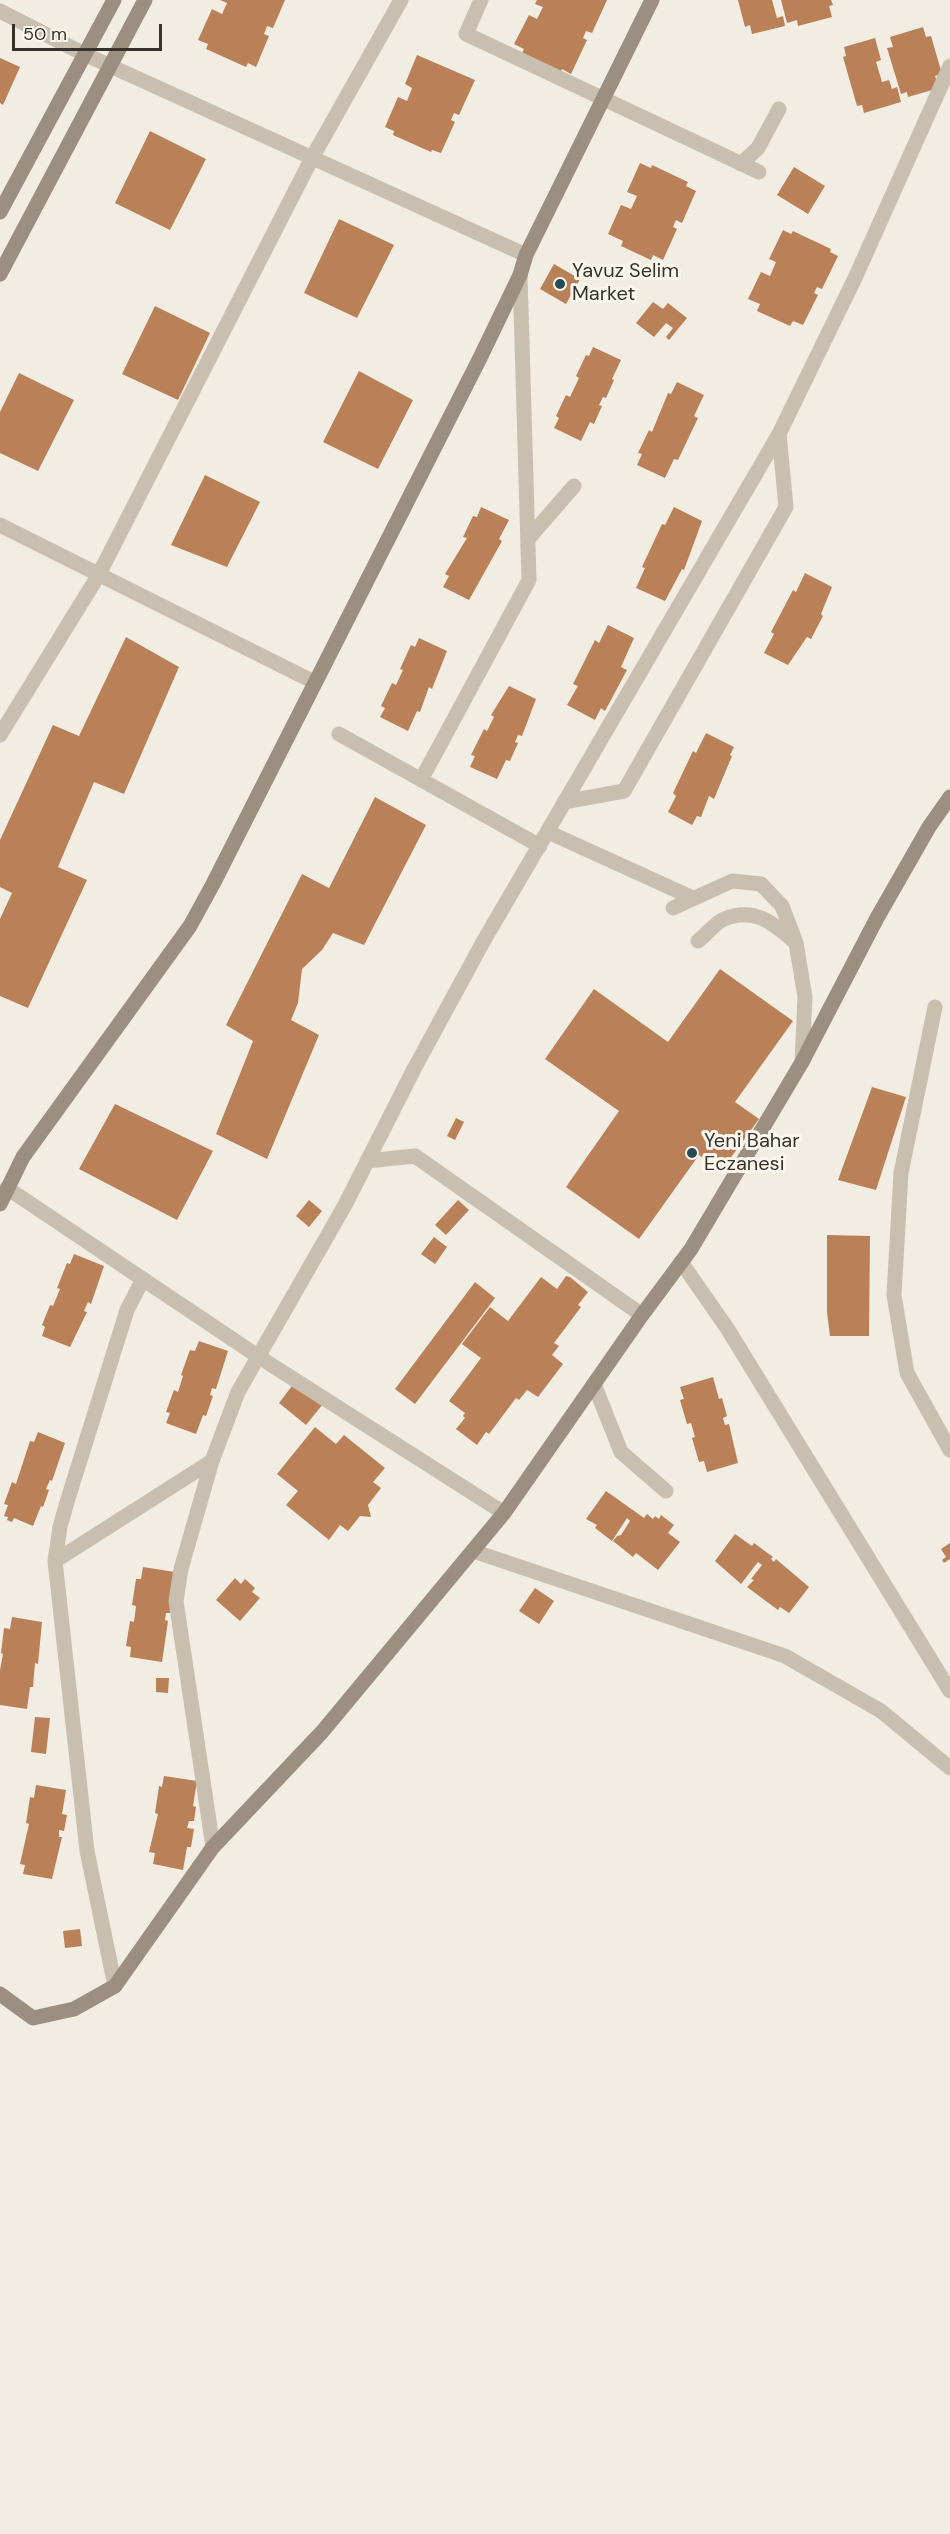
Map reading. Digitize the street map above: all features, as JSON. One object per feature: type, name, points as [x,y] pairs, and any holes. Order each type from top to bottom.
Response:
[{"type":"street","points":[[0,212],[114,0]]},
{"type":"street","points":[[1,268],[145,0]]},
{"type":"street","points":[[0,735],[98,576],[312,158],[401,0]]},
{"type":"street","points":[[481,0],[466,34],[759,172]]},
{"type":"street","points":[[0,1204],[23,1156],[190,926],[480,358],[520,274],[526,255],[652,0]]},
{"type":"street","points":[[0,11],[84,54],[526,255]]},
{"type":"street","points":[[213,1847],[176,1601],[181,1569],[212,1461],[238,1392],[345,1205],[441,1020],[564,802],[779,434],[855,278],[950,66]]},
{"type":"street","points":[[741,164],[758,148],[779,109]]},
{"type":"street","points":[[421,780],[529,580],[520,274]]},
{"type":"street","points":[[564,802],[624,791],[786,507],[779,434]]},
{"type":"street","points":[[528,539],[574,486]]},
{"type":"street","points":[[0,525],[314,682]]},
{"type":"street","points":[[339,734],[540,846]]},
{"type":"street","points":[[0,1994],[33,2018],[74,2009],[115,1986],[213,1847],[322,1732],[504,1513],[681,1262],[802,1062],[877,918],[929,827],[950,797]]},
{"type":"street","points":[[548,832],[693,898]]},
{"type":"street","points":[[673,908],[732,881],[761,884],[782,906],[796,943],[804,998],[802,1062]]},
{"type":"street","points":[[698,941],[722,920],[743,914],[771,921],[796,943]]},
{"type":"street","points":[[935,1007],[902,1173],[894,1295],[907,1373],[950,1450]]},
{"type":"street","points":[[0,1172],[23,1156]]},
{"type":"street","points":[[368,1161],[415,1156],[642,1315]]},
{"type":"street","points":[[7,1188],[259,1357],[504,1513]]},
{"type":"street","points":[[681,1262],[727,1328],[950,1691]]},
{"type":"street","points":[[115,1986],[87,1851],[56,1561],[60,1527],[67,1502],[128,1310],[143,1280]]},
{"type":"street","points":[[594,1384],[621,1452],[666,1491]]},
{"type":"street","points":[[56,1561],[212,1461]]},
{"type":"street","points":[[473,1551],[785,1656],[881,1711],[950,1768]]},
{"type":"building","points":[[220,0],[285,0],[273,28],[267,26],[264,34],[269,36],[256,67],[248,63],[246,67],[206,49],[208,44],[198,40],[212,9],[222,14],[227,3]]},
{"type":"building","points":[[537,0],[607,0],[592,33],[586,31],[583,38],[587,40],[571,74],[562,69],[561,72],[522,53],[524,49],[514,44],[529,15],[537,19],[543,7],[535,4]]},
{"type":"building","points":[[738,0],[772,0],[777,18],[783,16],[785,26],[752,34],[750,25],[745,27]]},
{"type":"building","points":[[781,0],[831,0],[833,5],[829,6],[832,17],[798,26],[797,20],[787,23]]},
{"type":"building","points":[[923,27],[926,37],[931,36],[942,74],[935,76],[939,88],[908,97],[907,92],[901,94],[887,48],[893,47],[890,37]]},
{"type":"building","points":[[875,38],[881,60],[876,62],[882,82],[889,80],[892,89],[897,87],[901,102],[864,113],[862,105],[857,106],[843,57],[846,56],[844,47]]},
{"type":"building","points":[[417,55],[475,80],[459,115],[454,113],[451,120],[455,122],[441,153],[432,150],[431,152],[393,135],[394,131],[385,127],[398,97],[407,101],[412,88],[405,84]]},
{"type":"building","points":[[0,58],[20,67],[3,105],[0,103]]},
{"type":"building","points":[[150,131],[206,159],[170,230],[115,203]]},
{"type":"building","points":[[640,163],[651,168],[652,165],[688,182],[686,186],[696,191],[682,223],[676,220],[673,227],[677,229],[663,260],[653,255],[651,260],[621,246],[623,241],[608,234],[621,205],[631,209],[637,196],[627,192]]},
{"type":"building","points":[[794,167],[825,186],[808,214],[777,195]]},
{"type":"building","points":[[339,219],[394,245],[357,318],[304,293]]},
{"type":"building","points":[[783,230],[791,234],[793,231],[831,249],[830,252],[838,256],[822,289],[817,287],[814,293],[818,295],[803,325],[793,321],[790,326],[757,311],[760,304],[748,299],[761,272],[770,276],[776,262],[769,259]]},
{"type":"building","name":"Yavuz Selim Market","points":[[554,264],[580,279],[566,304],[540,289]]},
{"type":"building","points":[[653,302],[663,309],[668,303],[687,318],[669,340],[666,337],[673,328],[666,323],[654,337],[636,323]]},
{"type":"building","points":[[155,306],[210,333],[178,400],[122,374]]},
{"type":"building","points":[[593,347],[621,360],[606,398],[603,397],[599,405],[602,406],[594,424],[590,422],[581,441],[554,428],[559,418],[556,416],[566,395],[570,397],[579,378],[576,376],[586,355],[589,356]]},
{"type":"building","points":[[359,371],[413,400],[378,469],[323,442]]},
{"type":"building","points":[[19,373],[74,400],[38,471],[0,453],[0,412]]},
{"type":"building","points":[[677,382],[704,395],[694,416],[698,418],[678,460],[674,459],[665,478],[637,465],[642,454],[638,453],[649,430],[652,432],[668,393],[671,394]]},
{"type":"building","points":[[205,475],[260,502],[227,567],[171,545]]},
{"type":"building","points":[[481,507],[509,520],[499,539],[502,541],[469,600],[443,587],[449,576],[445,574],[467,538],[463,537],[473,516],[477,517]]},
{"type":"building","points":[[674,507],[702,521],[684,570],[682,569],[665,601],[636,588],[645,568],[642,567],[662,524],[665,525]]},
{"type":"building","points":[[805,573],[832,587],[821,614],[823,616],[811,639],[807,637],[788,665],[764,653],[774,634],[771,632],[793,590],[796,592]]},
{"type":"building","points":[[608,625],[634,638],[621,667],[627,670],[605,711],[601,708],[595,720],[567,705],[578,686],[573,684],[595,640],[599,643]]},
{"type":"building","points":[[126,637],[179,667],[124,794],[94,782],[58,867],[87,880],[28,1008],[0,996],[0,919],[12,893],[0,887],[0,840],[53,725],[79,736]]},
{"type":"building","points":[[419,638],[447,651],[432,689],[429,687],[420,712],[417,711],[408,731],[380,717],[385,708],[381,706],[392,683],[396,685],[403,670],[400,669],[411,645],[415,647]]},
{"type":"building","points":[[509,686],[536,699],[522,736],[518,735],[515,742],[518,743],[510,761],[506,760],[497,779],[470,767],[475,756],[471,755],[484,729],[487,731],[494,717],[491,715]]},
{"type":"building","points":[[706,733],[734,747],[714,799],[709,796],[701,817],[697,816],[692,825],[668,812],[676,796],[673,793],[693,751],[696,753]]},
{"type":"building","points":[[375,797],[426,825],[364,945],[333,933],[322,950],[302,969],[298,1003],[291,1020],[319,1035],[267,1159],[216,1134],[253,1041],[226,1025],[302,874],[329,888]]},
{"type":"building","points":[[720,969],[793,1021],[735,1102],[759,1119],[721,1171],[699,1155],[639,1239],[566,1187],[619,1111],[545,1059],[594,989],[668,1042]]},
{"type":"building","points":[[872,1087],[906,1097],[876,1190],[838,1180]]},
{"type":"building","points":[[115,1104],[213,1151],[177,1220],[79,1169]]},
{"type":"building","points":[[456,1118],[464,1122],[455,1140],[447,1136]]},
{"type":"building","points":[[309,1200],[322,1211],[309,1227],[296,1216]]},
{"type":"building","points":[[458,1200],[469,1210],[446,1235],[435,1225]]},
{"type":"building","points":[[827,1235],[870,1236],[869,1336],[830,1336],[827,1312]]},
{"type":"building","points":[[434,1237],[447,1247],[435,1264],[421,1254]]},
{"type":"building","points":[[74,1254],[104,1266],[91,1304],[88,1302],[84,1311],[87,1312],[70,1347],[42,1336],[45,1327],[42,1325],[60,1289],[57,1288],[67,1263],[70,1264]]},
{"type":"building","points":[[566,1276],[588,1292],[578,1305],[581,1307],[554,1343],[559,1346],[552,1355],[563,1364],[538,1397],[527,1390],[519,1400],[516,1398],[489,1434],[486,1432],[477,1445],[456,1429],[465,1418],[463,1416],[465,1413],[449,1401],[481,1358],[462,1344],[490,1307],[508,1321],[541,1277],[557,1289]]},
{"type":"building","points":[[475,1282],[495,1298],[415,1404],[395,1389]]},
{"type":"building","points":[[199,1341],[228,1351],[216,1389],[212,1388],[210,1395],[213,1396],[206,1416],[203,1415],[196,1434],[166,1423],[170,1413],[166,1412],[174,1390],[178,1392],[190,1350],[195,1351]]},
{"type":"building","points":[[713,1377],[719,1399],[722,1398],[727,1416],[723,1418],[725,1425],[729,1424],[738,1463],[707,1472],[704,1461],[699,1462],[692,1438],[695,1437],[691,1423],[687,1424],[680,1400],[684,1399],[680,1387]]},
{"type":"building","points":[[295,1382],[323,1404],[306,1425],[279,1403]]},
{"type":"building","points":[[315,1427],[336,1444],[344,1435],[385,1468],[373,1482],[381,1488],[368,1505],[371,1517],[360,1516],[348,1531],[340,1525],[329,1540],[286,1505],[298,1491],[277,1474]]},
{"type":"building","points":[[38,1432],[65,1443],[52,1481],[50,1480],[46,1489],[49,1490],[43,1507],[41,1506],[33,1526],[14,1518],[12,1522],[7,1520],[8,1517],[4,1516],[8,1505],[4,1504],[12,1482],[16,1484],[30,1441],[34,1442]]},
{"type":"building","points":[[606,1491],[644,1518],[647,1514],[653,1519],[655,1516],[659,1519],[661,1515],[674,1525],[668,1533],[680,1542],[658,1570],[636,1553],[633,1557],[613,1541],[621,1535],[630,1521],[627,1518],[612,1541],[595,1528],[597,1525],[586,1519]]},
{"type":"building","points":[[735,1534],[752,1546],[754,1543],[773,1557],[771,1559],[774,1562],[776,1559],[809,1587],[789,1613],[780,1607],[778,1610],[747,1587],[754,1580],[751,1579],[762,1565],[758,1562],[741,1584],[715,1561]]},
{"type":"building","points":[[950,1543],[950,1559],[944,1563],[942,1560],[946,1557],[941,1549]]},
{"type":"building","points":[[143,1567],[175,1572],[170,1613],[166,1613],[165,1620],[168,1621],[162,1662],[130,1657],[131,1647],[126,1646],[130,1621],[134,1622],[136,1606],[132,1605],[136,1579],[141,1579]]},
{"type":"building","points":[[235,1578],[241,1584],[245,1579],[255,1588],[252,1592],[260,1598],[240,1621],[216,1600]]},
{"type":"building","points":[[535,1588],[554,1601],[539,1624],[519,1611]]},
{"type":"building","points":[[12,1617],[42,1622],[38,1664],[35,1663],[33,1687],[30,1687],[27,1709],[0,1705],[0,1670],[4,1628],[10,1629]]},
{"type":"building","points":[[156,1678],[169,1678],[168,1693],[156,1692]]},
{"type":"building","points":[[35,1717],[50,1718],[46,1754],[31,1752]]},
{"type":"building","points":[[164,1776],[197,1781],[193,1806],[196,1807],[194,1821],[189,1821],[187,1828],[194,1829],[191,1847],[187,1847],[183,1870],[153,1864],[155,1853],[149,1852],[158,1814],[155,1813],[159,1786],[162,1787]]},
{"type":"building","points":[[36,1785],[66,1790],[62,1814],[67,1815],[64,1831],[59,1830],[59,1837],[62,1837],[52,1879],[23,1874],[25,1865],[20,1864],[29,1824],[26,1823],[30,1797],[34,1798]]},
{"type":"building","points":[[80,1929],[82,1946],[65,1948],[63,1931]]},
{"type":"place","name":"Yavuz Selim Market","points":[[560,284]]},
{"type":"place","name":"Yeni Bahar Eczanesi","points":[[692,1153]]}]
